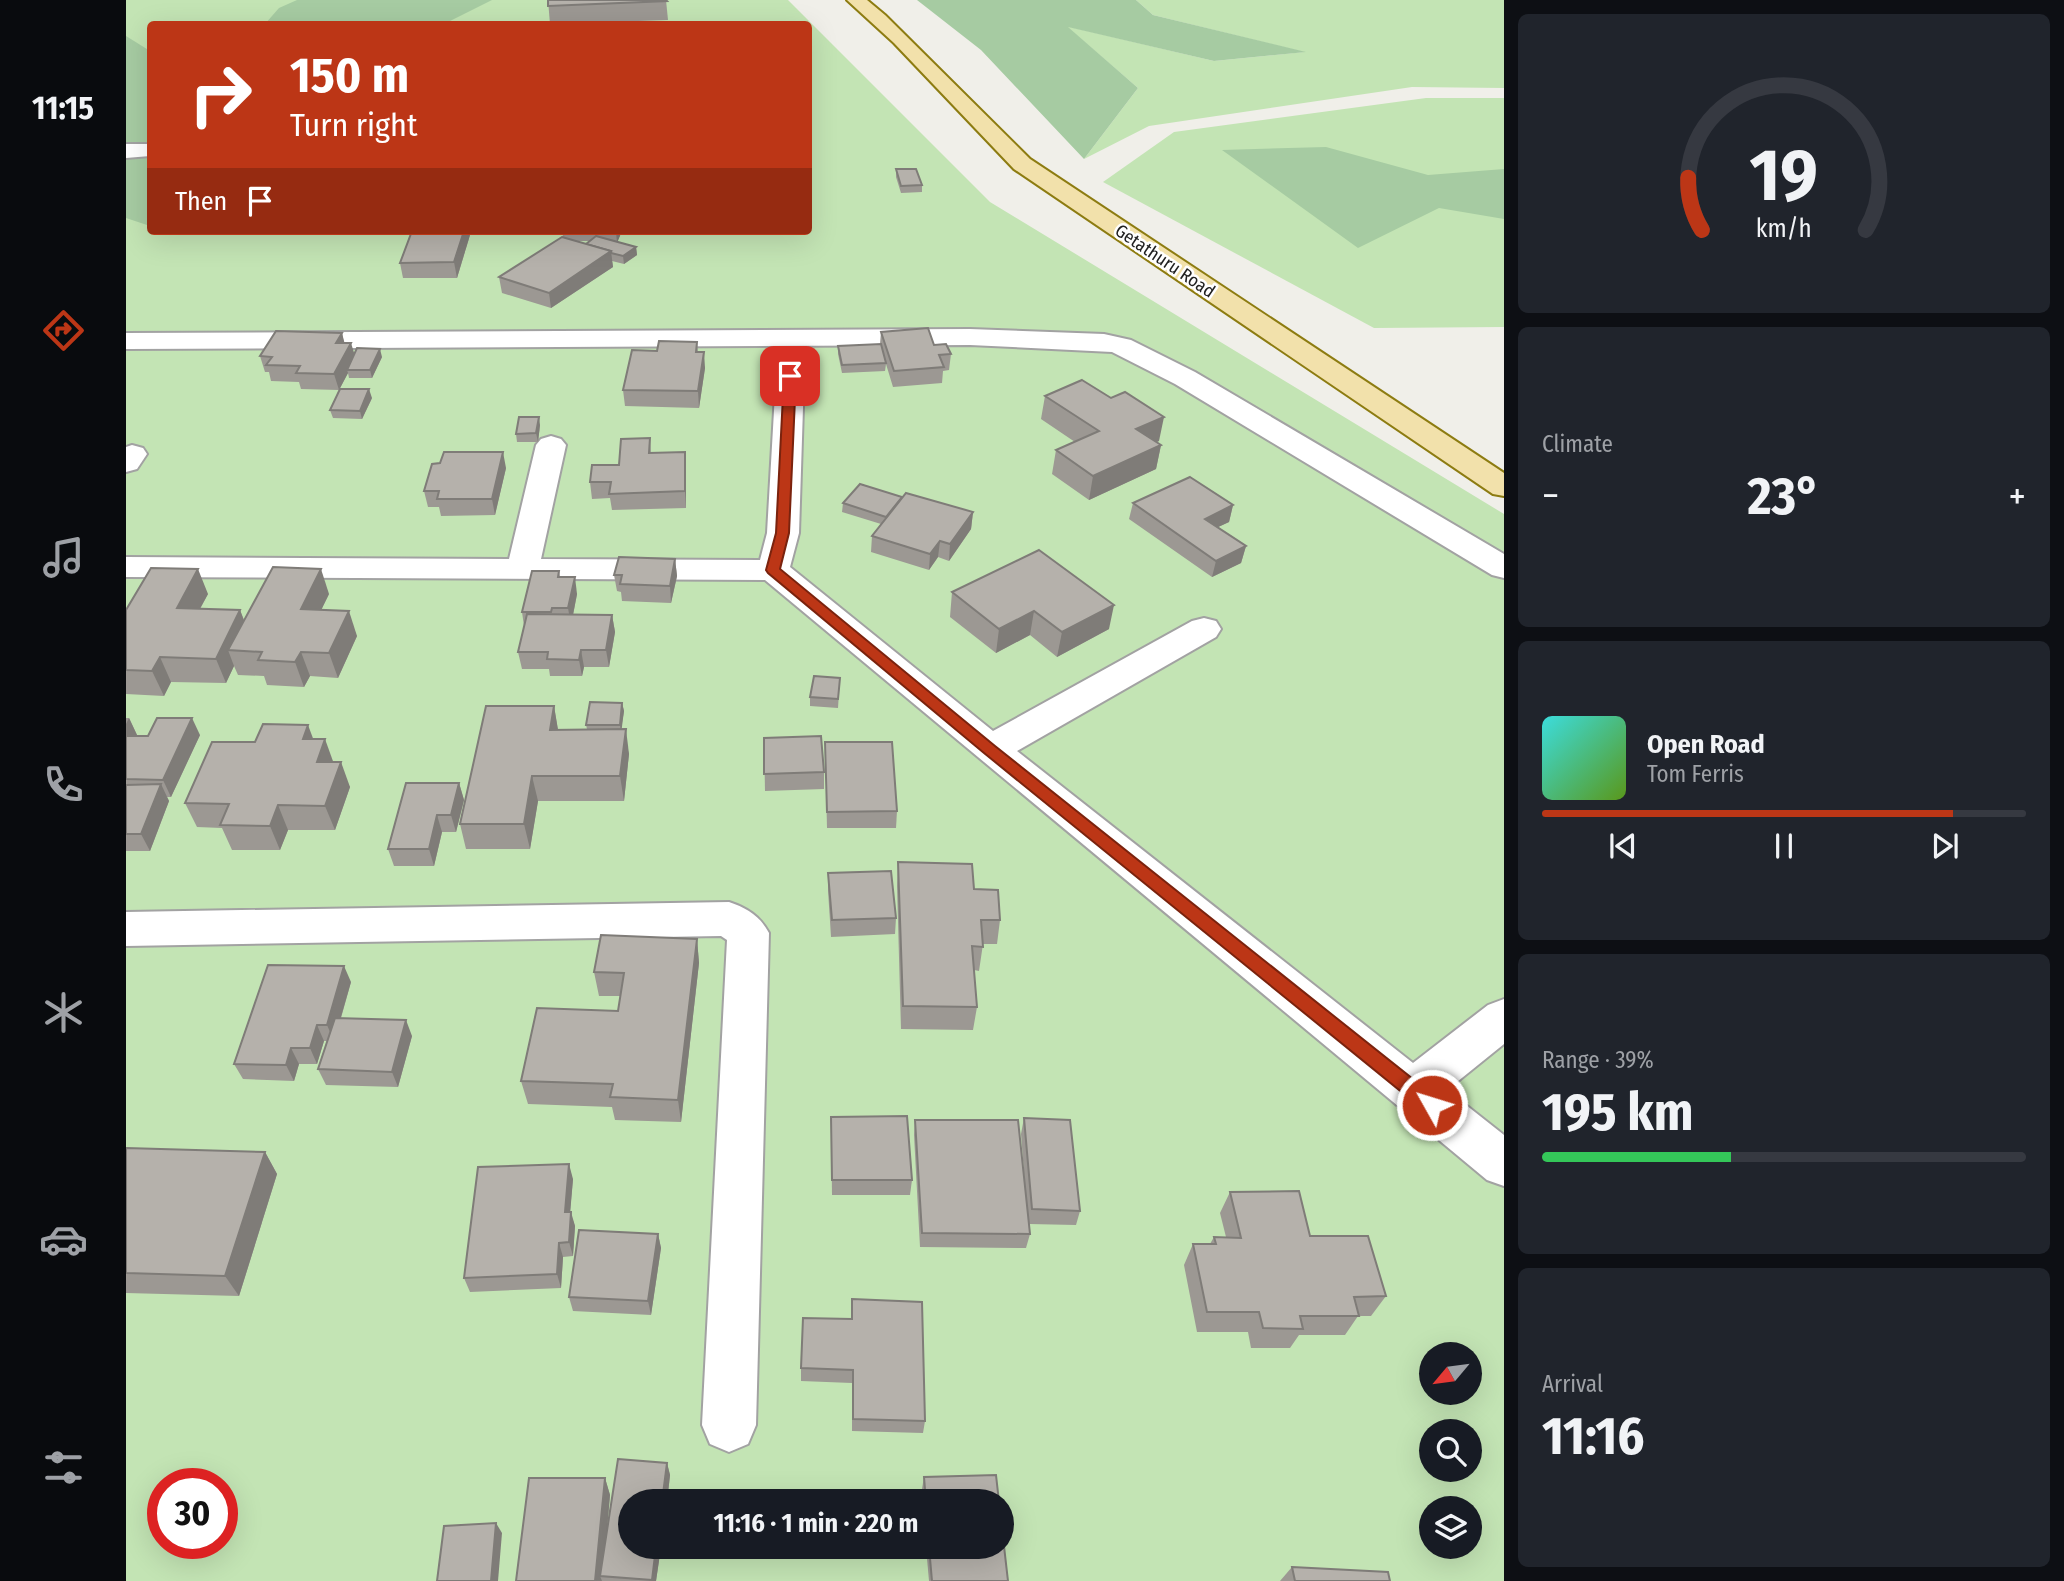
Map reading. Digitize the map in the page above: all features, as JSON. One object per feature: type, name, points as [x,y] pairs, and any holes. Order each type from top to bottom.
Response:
[{"type":"main road","name":"Getathuru Road","points":[[856,0],[906,43],[987,133],[1022,164],[1504,487]]},
{"type":"street","points":[[126,151],[147,150]]},
{"type":"street","points":[[126,341],[970,337],[1104,342],[1121,346],[1185,377],[1504,568]]},
{"type":"street","points":[[773,570],[783,533],[790,376]]},
{"type":"street","points":[[523,568],[551,445]]},
{"type":"street","points":[[126,567],[773,570],[990,750],[1504,1164]]},
{"type":"street","points":[[990,750],[1203,629]]},
{"type":"street","points":[[126,929],[729,919],[748,933],[729,1425]]},
{"type":"street","points":[[1413,1090],[1504,1018]]},
{"type":"green space","points":[[126,0],[788,0],[809,21],[147,21],[147,235],[812,235],[812,24],[990,202],[1504,514],[1504,1581],[126,1581]]},
{"type":"green space","points":[[297,0],[492,0],[450,21],[268,21],[279,8]]},
{"type":"green space","points":[[917,0],[1136,0],[1153,15],[1306,52],[1214,61],[1068,27],[1138,88],[1084,159],[981,50]]},
{"type":"green space","points":[[1136,0],[1504,0],[1504,88],[1412,87],[1149,126],[1084,159],[1138,88],[1066,26],[1214,61],[1304,52],[1153,15]]},
{"type":"green space","points":[[126,36],[147,49],[147,225],[126,218]]},
{"type":"green space","points":[[1426,98],[1504,98],[1504,327],[1374,328],[1103,182],[1174,132]]},
{"type":"green space","points":[[1326,147],[1428,175],[1504,169],[1504,219],[1439,208],[1358,248],[1222,150]]},
{"type":"building","points":[[548,0],[666,0],[667,1],[548,6]]},
{"type":"building","points":[[896,169],[916,169],[922,185],[901,186]]},
{"type":"building","points":[[410,235],[463,235],[454,262],[400,263]]},
{"type":"building","points":[[596,236],[636,247],[623,256],[586,244]]},
{"type":"building","points":[[562,237],[611,251],[549,293],[499,277]]},
{"type":"building","points":[[928,328],[934,345],[946,344],[951,354],[939,355],[944,367],[894,371],[881,332]]},
{"type":"building","points":[[276,331],[342,333],[336,343],[351,343],[334,374],[296,373],[300,366],[266,365],[272,357],[260,356]]},
{"type":"building","points":[[659,341],[697,342],[696,352],[704,352],[698,391],[623,390],[632,350],[657,351]]},
{"type":"building","points":[[881,344],[886,363],[842,365],[838,346]]},
{"type":"building","points":[[357,348],[380,349],[370,370],[347,370]]},
{"type":"building","points":[[1082,380],[1111,398],[1125,392],[1164,417],[1136,429],[1161,445],[1093,476],[1056,450],[1099,431],[1045,396]]},
{"type":"building","points":[[340,389],[369,389],[360,411],[330,410]]},
{"type":"building","points":[[519,417],[539,417],[536,433],[516,434]]},
{"type":"building","points":[[650,438],[649,453],[685,452],[685,491],[609,494],[611,482],[590,482],[592,465],[619,465],[621,439]]},
{"type":"building","points":[[444,452],[503,452],[492,499],[437,499],[439,491],[424,491],[432,464],[440,463]]},
{"type":"building","points":[[1190,477],[1233,505],[1205,519],[1246,546],[1216,561],[1133,503]]},
{"type":"building","points":[[860,484],[902,497],[886,517],[843,503]]},
{"type":"building","points":[[906,493],[973,512],[950,544],[940,541],[930,554],[872,536]]},
{"type":"building","points":[[1039,550],[1114,605],[1062,632],[1034,611],[999,629],[952,592]]},
{"type":"building","points":[[619,557],[675,559],[670,586],[620,584],[622,575],[614,575]]},
{"type":"building","points":[[273,567],[321,569],[301,609],[349,611],[329,653],[301,652],[295,662],[258,660],[262,652],[228,650]]},
{"type":"building","points":[[151,568],[198,569],[177,608],[240,610],[216,659],[160,657],[152,671],[126,670],[126,610]]},
{"type":"building","points":[[532,571],[559,571],[558,577],[575,577],[568,608],[552,608],[551,612],[522,612]]},
{"type":"building","points":[[527,614],[612,615],[606,650],[581,650],[579,660],[547,659],[548,652],[518,652]]},
{"type":"building","points":[[814,676],[840,678],[838,699],[810,697]]},
{"type":"building","points":[[590,702],[622,703],[620,725],[586,725]]},
{"type":"building","points":[[486,706],[554,706],[550,730],[626,729],[620,776],[532,776],[524,824],[460,824]]},
{"type":"building","points":[[157,718],[192,718],[163,780],[126,779],[126,736],[148,736]]},
{"type":"building","points":[[263,724],[308,725],[303,739],[325,739],[317,762],[341,762],[325,806],[278,805],[270,826],[220,825],[229,804],[185,803],[212,742],[255,742]]},
{"type":"building","points":[[821,736],[824,772],[764,774],[764,738]]},
{"type":"building","points":[[825,742],[892,742],[897,811],[827,812]]},
{"type":"building","points":[[406,783],[459,783],[451,815],[437,815],[429,849],[388,849]]},
{"type":"building","points":[[161,784],[141,834],[126,834],[126,785]]},
{"type":"building","points":[[898,862],[972,864],[974,889],[998,890],[1000,920],[981,920],[983,947],[972,946],[977,1007],[903,1006]]},
{"type":"building","points":[[891,871],[896,918],[832,920],[828,873]]},
{"type":"building","points":[[601,935],[697,939],[678,1100],[610,1097],[613,1084],[521,1081],[537,1008],[618,1011],[624,973],[594,972]]},
{"type":"building","points":[[268,965],[344,966],[327,1025],[317,1025],[310,1048],[291,1048],[286,1065],[234,1064]]},
{"type":"building","points":[[335,1018],[406,1020],[392,1072],[318,1069]]},
{"type":"building","points":[[907,1116],[912,1180],[832,1180],[831,1117]]},
{"type":"building","points":[[1024,1118],[1070,1120],[1080,1211],[1032,1209]]},
{"type":"building","points":[[915,1120],[1018,1120],[1030,1234],[922,1233]]},
{"type":"building","points":[[126,1148],[265,1152],[225,1276],[126,1273]]},
{"type":"building","points":[[569,1164],[565,1212],[571,1212],[569,1242],[559,1243],[557,1274],[464,1278],[478,1167]]},
{"type":"building","points":[[1299,1191],[1310,1236],[1368,1236],[1386,1296],[1354,1297],[1359,1316],[1300,1316],[1303,1329],[1263,1328],[1259,1312],[1207,1312],[1193,1244],[1216,1244],[1214,1237],[1241,1238],[1230,1192]]},
{"type":"building","points":[[579,1230],[658,1234],[648,1301],[569,1297]]},
{"type":"building","points":[[852,1299],[922,1302],[925,1421],[853,1419],[853,1370],[801,1368],[803,1318],[852,1319]]},
{"type":"building","points":[[618,1459],[667,1463],[664,1489],[618,1489],[618,1559],[655,1559],[652,1580],[600,1576]]},
{"type":"building","points":[[996,1475],[998,1489],[925,1489],[924,1477]]},
{"type":"building","points":[[529,1478],[605,1478],[595,1581],[516,1581]]},
{"type":"building","points":[[496,1523],[491,1581],[437,1581],[444,1526]]},
{"type":"building","points":[[930,1559],[1005,1559],[1008,1581],[932,1581]]},
{"type":"building","points":[[1292,1567],[1388,1572],[1390,1581],[1295,1581]]},
{"type":"route","points":[[790,376],[783,533],[773,570],[990,750],[1432,1105]]}]
